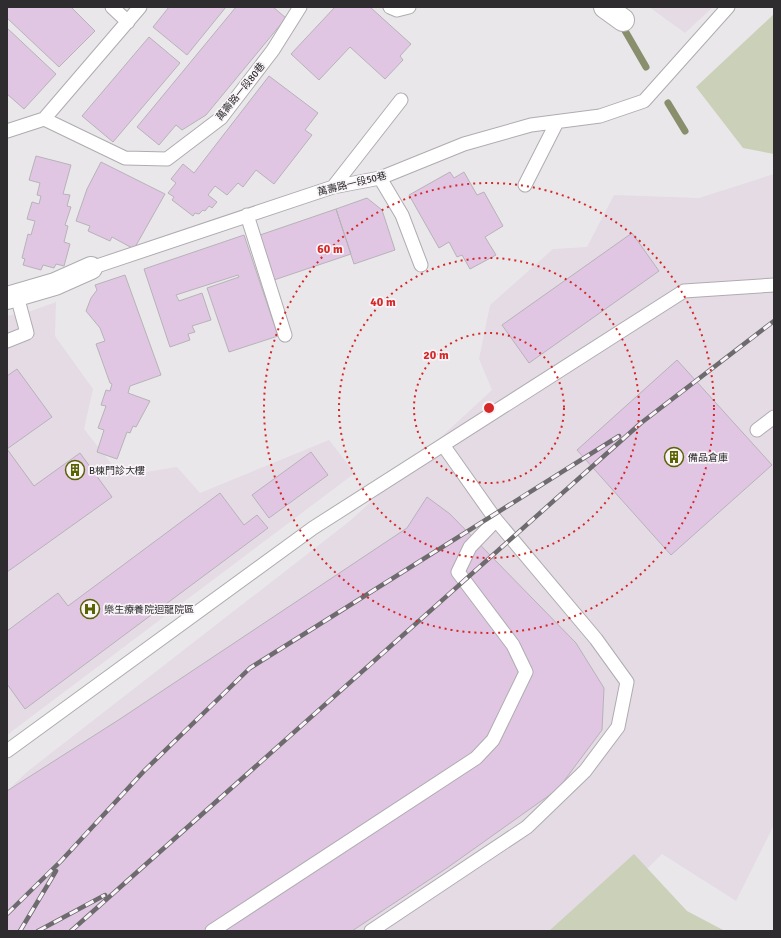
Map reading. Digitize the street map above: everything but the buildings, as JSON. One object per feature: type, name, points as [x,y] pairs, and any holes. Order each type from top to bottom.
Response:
[{"type":"street","points":[[605,7],[623,20]]},
{"type":"street","name":"萬壽路一段50巷","points":[[12,297],[55,284],[91,268]]},
{"type":"lane","points":[[112,7],[128,22]]},
{"type":"lane","points":[[7,131],[44,119],[140,7]]},
{"type":"lane","name":"萬壽路一段80巷","points":[[44,119],[125,158],[167,159],[221,118],[273,50],[300,7]]},
{"type":"lane","points":[[390,7],[397,10],[409,7]]},
{"type":"lane","name":"萬壽路一段50巷","points":[[91,268],[332,187],[380,178],[464,144],[530,125],[600,116],[644,101],[728,7]]},
{"type":"lane","points":[[332,187],[401,100]]},
{"type":"lane","points":[[525,185],[557,122]]},
{"type":"lane","points":[[380,178],[402,215],[421,265]]},
{"type":"lane","points":[[247,215],[285,335]]},
{"type":"lane","points":[[7,750],[313,528],[684,291],[774,285]]},
{"type":"lane","points":[[7,341],[27,333],[12,297]]},
{"type":"lane","points":[[756,430],[774,417]]},
{"type":"lane","points":[[371,931],[528,827],[585,771],[618,727],[628,682],[596,639],[496,520],[443,445]]},
{"type":"lane","points":[[212,931],[476,758],[492,740],[526,672],[513,645],[458,572],[470,547],[496,520]]},
{"type":"shaded area","points":[[649,7],[713,7],[685,33]]},
{"type":"shaded area","points":[[774,174],[774,825],[736,901],[662,854],[585,931],[7,931],[7,791],[28,771],[351,520],[492,390],[479,359],[490,305],[553,249],[587,247],[614,195],[699,198]]},
{"type":"shaded area","name":"樂生療養院迴龍院區","points":[[56,302],[55,336],[93,389],[84,429],[121,476],[177,467],[200,493],[329,440],[355,473],[7,735],[7,316],[31,311]]},
{"type":"green space","points":[[774,14],[774,154],[743,148],[696,87]]},
{"type":"green space","points":[[634,854],[687,911],[725,931],[549,931]]},
{"type":"waterway","points":[[620,22],[646,67]]},
{"type":"waterway","points":[[668,103],[685,131]]},
{"type":"railway","points":[[71,931],[641,423],[774,321]]},
{"type":"railway","points":[[7,914],[61,861],[144,771],[250,668],[619,436]]},
{"type":"railway","points":[[20,931],[56,871]]},
{"type":"railway","points":[[38,931],[105,895]]},
{"type":"place","name":"備品倉庫","points":[[674,457]]},
{"type":"place","name":"B棟門診大樓","points":[[75,470]]},
{"type":"place","name":"樂生療養院迴龍院區","points":[[90,609]]}]
